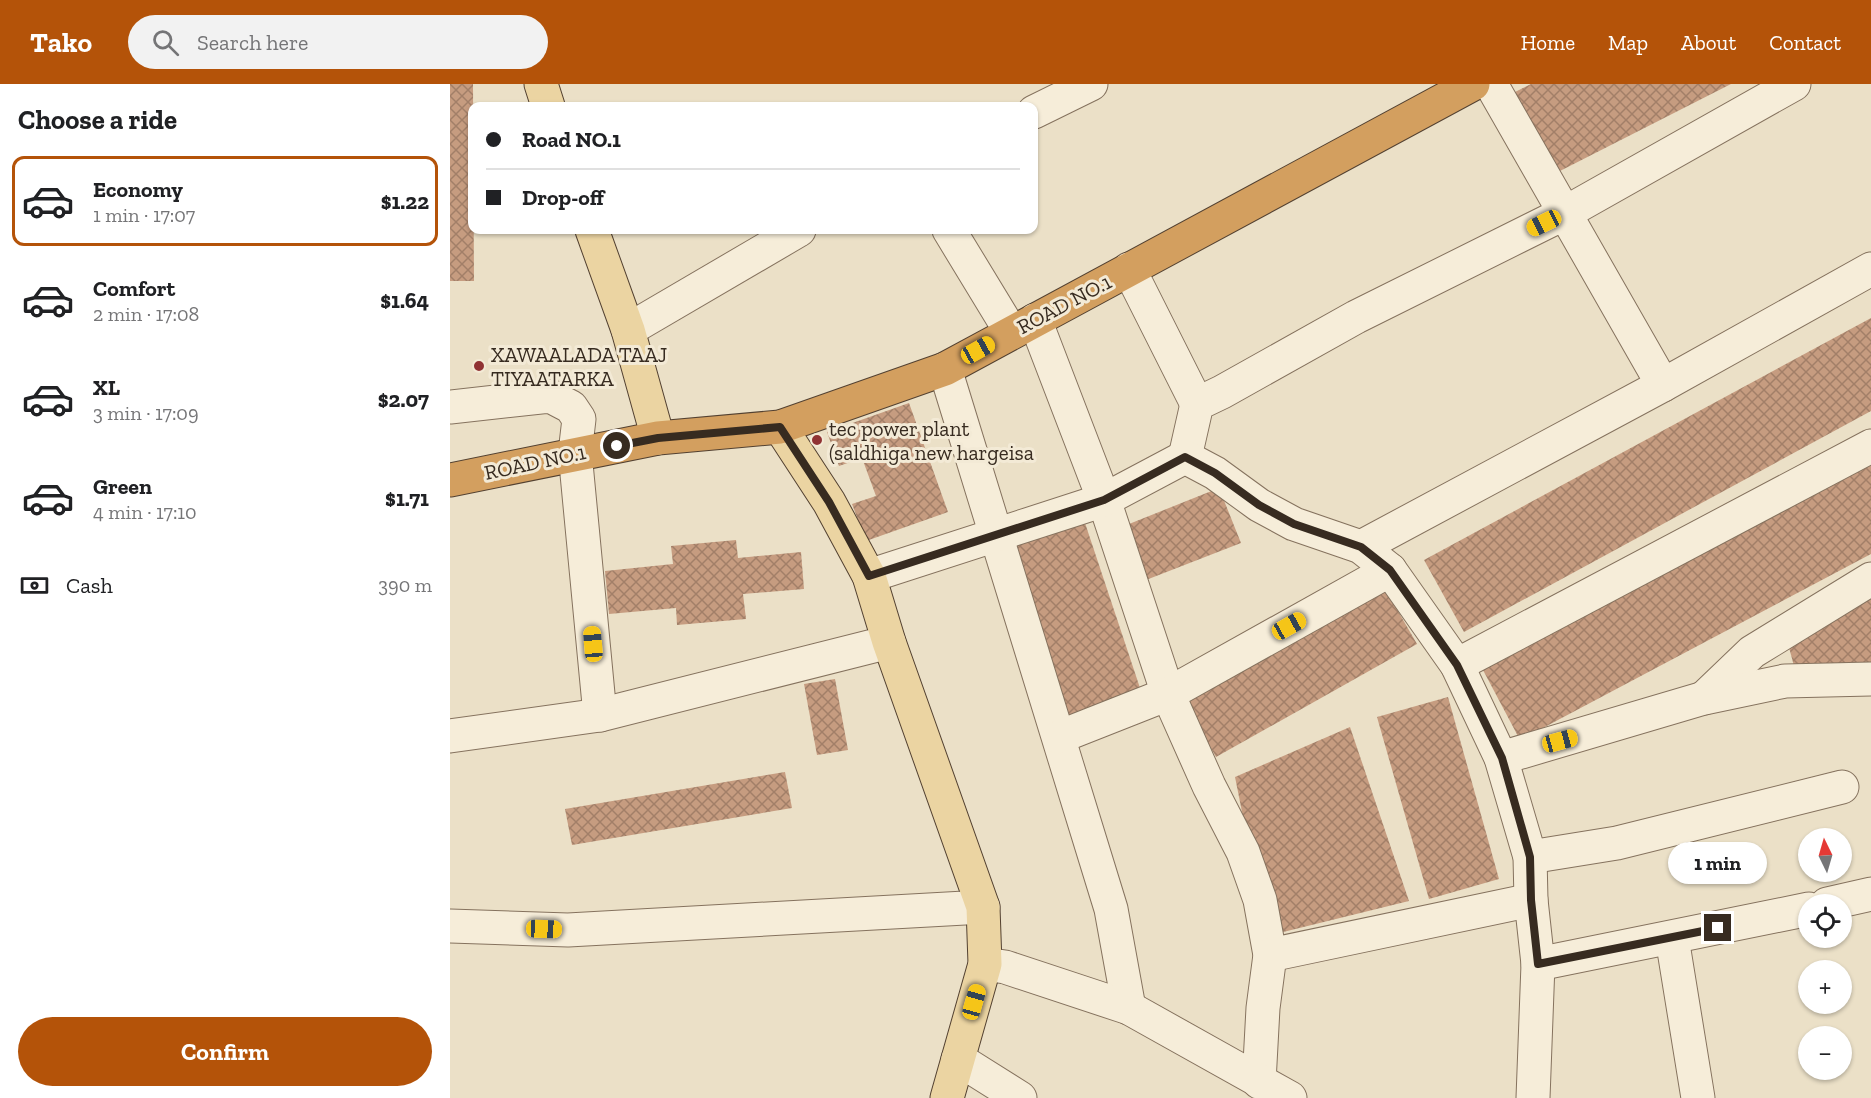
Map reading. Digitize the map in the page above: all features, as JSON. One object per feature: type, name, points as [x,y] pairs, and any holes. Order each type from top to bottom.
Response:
[{"type":"highway","name":"ROAD NO.1","points":[[450,480],[658,438],[780,427],[945,369],[1473,84]]},
{"type":"main road","points":[[541,84],[547,102]]},
{"type":"main road","points":[[593,234],[628,330],[658,438]]},
{"type":"main road","points":[[780,427],[829,502],[869,576],[889,642],[983,907],[985,964],[947,1098]]},
{"type":"street","points":[[1038,110],[1091,84]]},
{"type":"street","points":[[1491,84],[1664,385]]},
{"type":"street","points":[[1197,404],[1356,317],[1565,213],[1794,84]]},
{"type":"street","points":[[628,330],[792,234]]},
{"type":"street","points":[[952,234],[1023,326],[1104,500],[1168,694],[1209,786],[1243,852],[1260,900],[1270,955],[1263,1008],[1259,1082]]},
{"type":"street","points":[[869,576],[1104,500],[1185,457],[1197,404],[1129,269]]},
{"type":"street","points":[[1361,547],[1664,385],[1871,269]]},
{"type":"street","points":[[945,369],[998,535],[1111,909],[1129,1008]]},
{"type":"street","points":[[450,406],[550,396],[571,407],[579,419],[575,453],[600,715]]},
{"type":"street","points":[[1457,665],[1871,446]]},
{"type":"street","points":[[1185,457],[1215,473],[1259,505],[1294,524],[1361,547],[1390,570],[1457,665],[1502,758],[1530,857],[1531,900],[1538,964],[1533,1098]]},
{"type":"street","points":[[1059,737],[1168,694],[1390,570]]},
{"type":"street","points":[[1704,698],[1752,652],[1871,579]]},
{"type":"street","points":[[450,736],[600,715],[889,642]]},
{"type":"street","points":[[1502,758],[1704,698],[1785,681],[1871,679]]},
{"type":"street","points":[[1530,857],[1617,843],[1842,787]]},
{"type":"street","points":[[1852,898],[1871,894]]},
{"type":"street","points":[[1270,955],[1531,900]]},
{"type":"street","points":[[450,926],[568,930],[983,907]]},
{"type":"street","points":[[1538,964],[1798,911]]},
{"type":"street","points":[[1672,938],[1698,1098]]},
{"type":"street","points":[[985,964],[1005,967],[1129,1008],[1290,1098]]},
{"type":"street","points":[[958,1059],[1020,1098]]},
{"type":"building","points":[[450,84],[473,84],[473,102],[468,102],[468,234],[474,234],[474,281],[450,281]]},
{"type":"building","points":[[1531,84],[1731,84],[1556,173],[1515,92]]},
{"type":"building","points":[[1871,318],[1871,411],[1464,632],[1424,560]]},
{"type":"building","points":[[909,403],[948,512],[866,541],[852,504],[876,496],[862,458],[839,466],[827,432]]},
{"type":"building","points":[[1871,465],[1871,554],[1520,740],[1483,670]]},
{"type":"building","points":[[1219,488],[1241,543],[1146,580],[1124,526]]},
{"type":"building","points":[[1085,523],[1143,697],[1066,723],[1007,549]]},
{"type":"building","points":[[736,540],[738,558],[801,552],[804,589],[743,594],[746,619],[677,625],[676,608],[609,614],[605,571],[673,564],[671,546]]},
{"type":"building","points":[[1380,580],[1417,644],[1216,757],[1179,692]]},
{"type":"building","points":[[1871,599],[1871,666],[1794,666],[1787,640]]},
{"type":"building","points":[[835,679],[848,750],[817,755],[804,684]]},
{"type":"building","points":[[1448,697],[1499,879],[1429,899],[1377,717]]},
{"type":"building","points":[[1350,727],[1409,901],[1267,936],[1235,777]]},
{"type":"building","points":[[785,772],[792,808],[572,845],[565,809]]},
{"type":"place","name":"XAWAALADA TAAJ TIYAATARKA","points":[[479,366]]},
{"type":"place","name":"tec power plant (saldhiga new hargeisa","points":[[817,440]]},
{"type":"route","points":[[617,446],[658,438],[780,427],[829,502],[869,576],[1104,500],[1185,457],[1215,473],[1259,505],[1294,524],[1361,547],[1390,570],[1457,665],[1502,758],[1530,857],[1531,900],[1538,964],[1718,928]]}]
